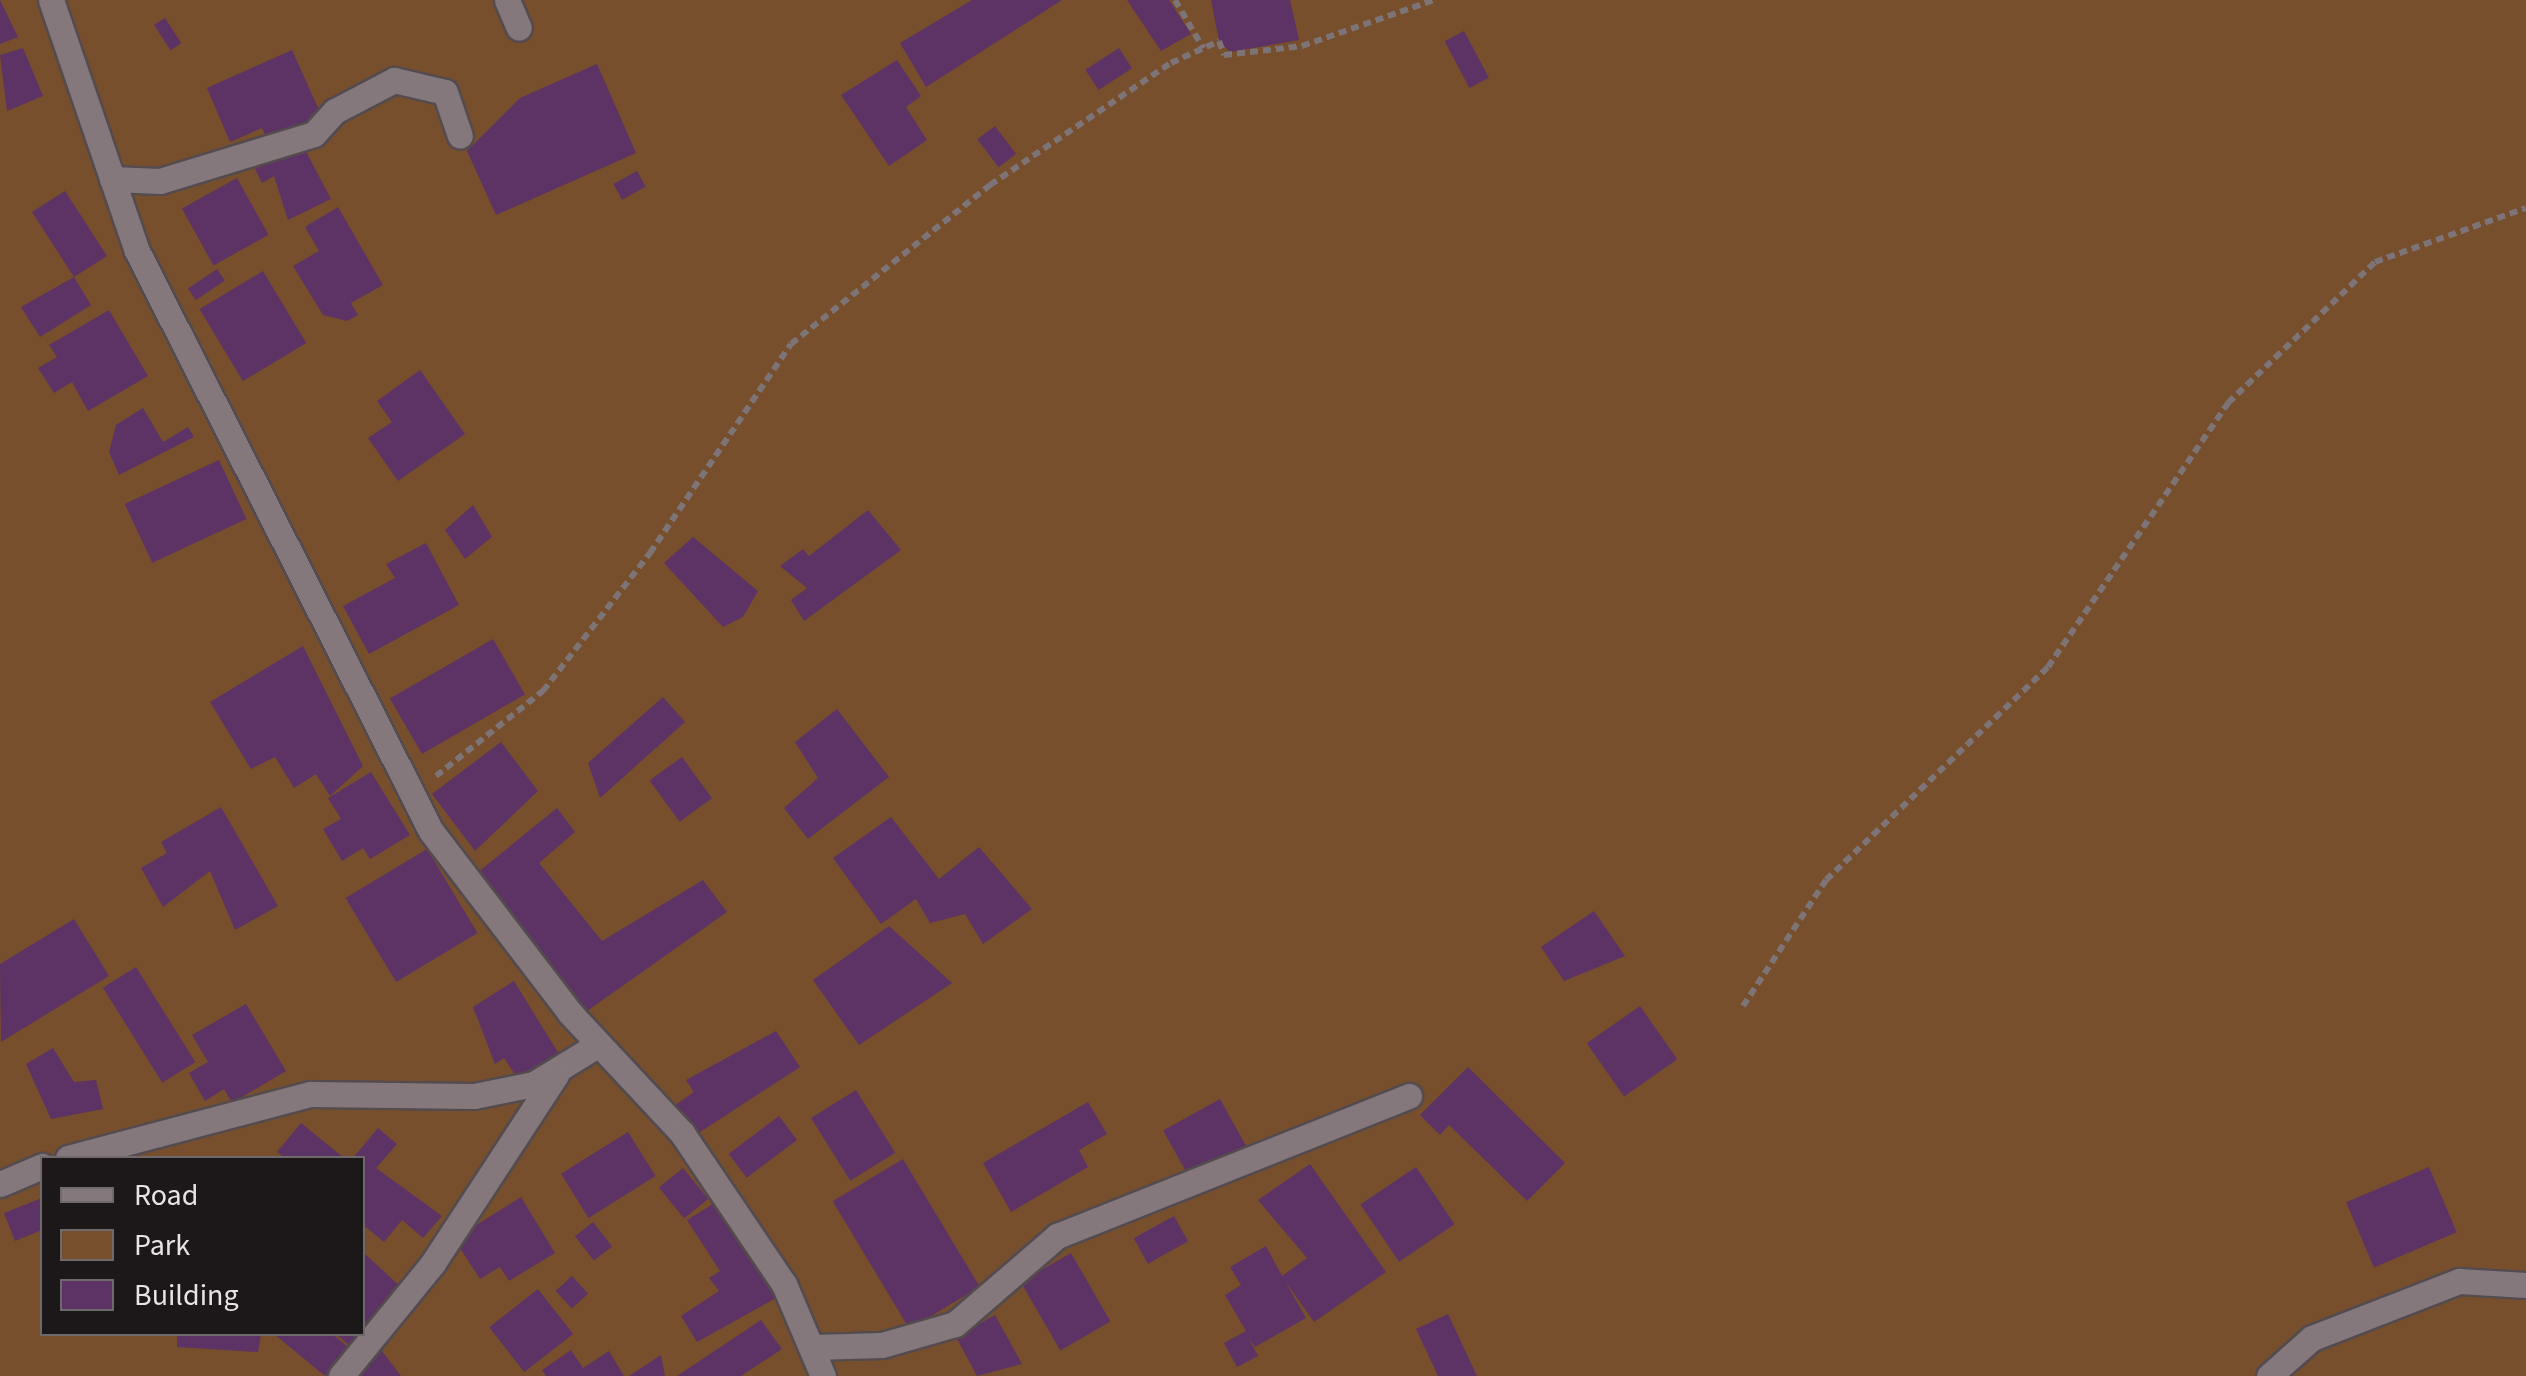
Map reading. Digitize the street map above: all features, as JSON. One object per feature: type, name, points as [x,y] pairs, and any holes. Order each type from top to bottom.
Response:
[{"type":"street","points":[[51,0],[145,268],[416,792],[431,830],[599,1044],[682,1133],[742,1217],[813,1347],[823,1376]]},
{"type":"street","points":[[507,0],[519,28]]},
{"type":"street","points":[[112,179],[160,181],[314,134],[336,111],[394,80],[444,92],[460,136]]},
{"type":"street","points":[[76,1156],[310,1094],[474,1096],[534,1084],[599,1044]]},
{"type":"street","points":[[342,1376],[433,1262],[562,1067]]},
{"type":"street","points":[[813,1347],[882,1345],[956,1324],[1057,1236],[1409,1096]]},
{"type":"street","points":[[0,1184],[40,1167]]},
{"type":"street","points":[[2268,1376],[2312,1338],[2459,1281],[2526,1285]]},
{"type":"path","points":[[1176,0],[1204,48]]},
{"type":"path","points":[[416,792],[543,691],[650,553],[791,344],[990,186],[1219,41],[1224,55],[1302,46],[1434,0]]},
{"type":"path","points":[[1744,1006],[1826,880],[2048,667],[2228,403],[2376,262],[2526,208]]},
{"type":"green space","points":[[0,0],[2526,0],[2526,1376],[0,1376]]},
{"type":"building","points":[[0,0],[18,37],[0,44]]},
{"type":"building","points":[[972,0],[1062,0],[926,87],[900,43]]},
{"type":"building","points":[[1127,0],[1169,0],[1191,34],[1161,51]]},
{"type":"building","points":[[1211,0],[1290,0],[1299,40],[1230,52],[1219,41]]},
{"type":"building","points":[[165,18],[181,43],[170,50],[154,25]]},
{"type":"building","points":[[1464,31],[1489,78],[1469,88],[1445,41]]},
{"type":"building","points":[[23,48],[43,96],[7,111],[0,55]]},
{"type":"building","points":[[1119,48],[1132,68],[1099,90],[1085,70]]},
{"type":"building","points":[[292,50],[324,121],[270,145],[262,128],[230,142],[207,88]]},
{"type":"building","points":[[897,60],[921,96],[906,107],[927,140],[889,166],[841,95]]},
{"type":"building","points":[[597,64],[636,153],[496,215],[467,151],[520,98]]},
{"type":"building","points":[[995,126],[1016,154],[998,167],[977,139]]},
{"type":"building","points":[[302,144],[331,199],[288,220],[274,176],[262,183],[255,169]]},
{"type":"building","points":[[637,171],[646,187],[622,200],[613,184]]},
{"type":"building","points":[[237,178],[269,235],[213,265],[182,209]]},
{"type":"building","points":[[65,191],[107,256],[74,277],[32,212]]},
{"type":"building","points":[[338,207],[383,285],[351,303],[358,315],[347,321],[323,315],[293,266],[319,251],[305,227]]},
{"type":"building","points":[[217,269],[225,281],[196,300],[188,289]]},
{"type":"building","points":[[263,271],[306,343],[243,381],[200,309]]},
{"type":"building","points":[[74,277],[91,305],[40,337],[21,307]]},
{"type":"building","points":[[109,310],[148,376],[88,411],[72,382],[54,393],[38,368],[57,357],[49,345]]},
{"type":"building","points":[[420,370],[465,434],[398,481],[368,438],[392,422],[377,401]]},
{"type":"building","points":[[143,408],[163,442],[188,427],[194,437],[119,475],[109,452],[116,425]]},
{"type":"building","points":[[219,460],[246,519],[152,563],[125,504]]},
{"type":"building","points":[[473,505],[492,537],[465,559],[445,530]]},
{"type":"building","points":[[868,510],[901,550],[804,621],[791,600],[807,588],[780,566],[803,549],[809,556]]},
{"type":"building","points":[[693,537],[758,591],[743,617],[723,627],[664,563]]},
{"type":"building","points":[[426,543],[459,605],[369,654],[343,606],[395,578],[386,564]]},
{"type":"building","points":[[493,639],[525,694],[422,754],[390,698]]},
{"type":"building","points":[[303,646],[363,766],[330,796],[316,774],[294,788],[275,757],[251,769],[210,702]]},
{"type":"building","points":[[663,697],[685,722],[600,798],[588,763]]},
{"type":"building","points":[[837,709],[889,777],[808,839],[784,808],[818,778],[795,742]]},
{"type":"building","points":[[501,742],[538,791],[475,851],[432,794]]},
{"type":"building","points":[[682,757],[712,798],[680,822],[650,781]]},
{"type":"building","points":[[371,772],[410,835],[370,859],[363,848],[342,861],[323,829],[341,819],[328,798]]},
{"type":"building","points":[[221,807],[278,906],[235,930],[210,871],[163,907],[141,868],[167,853],[161,842]]},
{"type":"building","points":[[557,808],[575,832],[539,863],[602,941],[703,880],[727,912],[580,1016],[477,873]]},
{"type":"building","points":[[891,817],[939,879],[979,847],[1032,909],[983,944],[965,914],[930,923],[916,899],[881,924],[833,858]]},
{"type":"building","points":[[427,849],[477,933],[396,982],[346,898]]},
{"type":"building","points":[[1594,911],[1625,956],[1564,981],[1541,947]]},
{"type":"building","points":[[74,919],[109,976],[1,1042],[0,964]]},
{"type":"building","points":[[889,926],[952,983],[859,1045],[813,980]]},
{"type":"building","points":[[136,967],[195,1062],[162,1083],[103,988]]},
{"type":"building","points":[[514,981],[559,1054],[518,1079],[504,1058],[495,1064],[473,1007]]},
{"type":"building","points":[[246,1004],[286,1071],[232,1103],[224,1089],[205,1101],[189,1073],[208,1062],[192,1035]]},
{"type":"building","points":[[1640,1006],[1677,1059],[1624,1097],[1587,1043]]},
{"type":"building","points":[[776,1031],[800,1067],[694,1136],[674,1106],[694,1092],[686,1080]]},
{"type":"building","points":[[53,1048],[74,1082],[96,1080],[103,1109],[51,1119],[26,1064]]},
{"type":"building","points":[[1468,1067],[1565,1163],[1527,1201],[1449,1125],[1440,1135],[1420,1115]]},
{"type":"building","points":[[856,1090],[895,1153],[850,1181],[811,1118]]},
{"type":"building","points":[[1220,1099],[1247,1147],[1190,1179],[1163,1131]]},
{"type":"building","points":[[1088,1102],[1107,1134],[1079,1150],[1088,1167],[1011,1212],[983,1163]]},
{"type":"building","points":[[779,1116],[797,1140],[747,1178],[729,1154]]},
{"type":"building","points":[[301,1123],[342,1156],[282,1156],[277,1152]]},
{"type":"building","points":[[378,1128],[397,1144],[376,1168],[442,1216],[423,1238],[402,1220],[384,1242],[365,1226],[365,1156],[355,1156]]},
{"type":"building","points":[[628,1132],[656,1176],[589,1218],[561,1174]]},
{"type":"building","points":[[903,1159],[980,1287],[909,1329],[833,1201]]},
{"type":"building","points":[[1310,1164],[1386,1272],[1314,1322],[1285,1281],[1306,1318],[1255,1347],[1248,1337],[1258,1356],[1237,1367],[1224,1343],[1246,1331],[1225,1295],[1241,1285],[1230,1267],[1266,1246],[1282,1276],[1307,1258],[1258,1200]]},
{"type":"building","points":[[1416,1167],[1455,1224],[1399,1262],[1360,1204]]},
{"type":"building","points":[[2429,1167],[2457,1232],[2374,1268],[2346,1202]]},
{"type":"building","points":[[683,1168],[708,1199],[684,1219],[659,1188]]},
{"type":"building","points":[[521,1197],[555,1253],[509,1281],[500,1267],[480,1279],[454,1239]]},
{"type":"building","points":[[40,1199],[40,1231],[15,1241],[4,1213]]},
{"type":"building","points":[[721,1199],[785,1293],[697,1342],[681,1316],[719,1291],[709,1278],[720,1271],[687,1220]]},
{"type":"building","points":[[1174,1216],[1188,1241],[1148,1264],[1134,1238]]},
{"type":"building","points":[[593,1222],[612,1246],[594,1261],[575,1236]]},
{"type":"building","points":[[1071,1253],[1110,1321],[1060,1350],[1021,1282]]},
{"type":"building","points":[[365,1254],[403,1289],[365,1331]]},
{"type":"building","points":[[572,1276],[588,1294],[572,1309],[556,1291]]},
{"type":"building","points":[[538,1289],[573,1334],[524,1372],[489,1327]]},
{"type":"building","points":[[1448,1314],[1477,1376],[1438,1376],[1416,1329]]},
{"type":"building","points":[[995,1315],[1022,1364],[977,1376],[956,1337]]},
{"type":"building","points":[[761,1320],[782,1349],[741,1376],[677,1376]]},
{"type":"building","points":[[177,1336],[261,1336],[258,1352],[177,1347]]},
{"type":"building","points":[[276,1336],[334,1336],[353,1351],[325,1376]]},
{"type":"building","points":[[338,1336],[361,1336],[351,1347]]},
{"type":"building","points":[[571,1350],[583,1368],[609,1351],[624,1376],[546,1376],[542,1370]]},
{"type":"building","points":[[382,1351],[401,1376],[361,1376],[357,1371]]},
{"type":"building","points":[[661,1355],[665,1376],[629,1376]]}]
